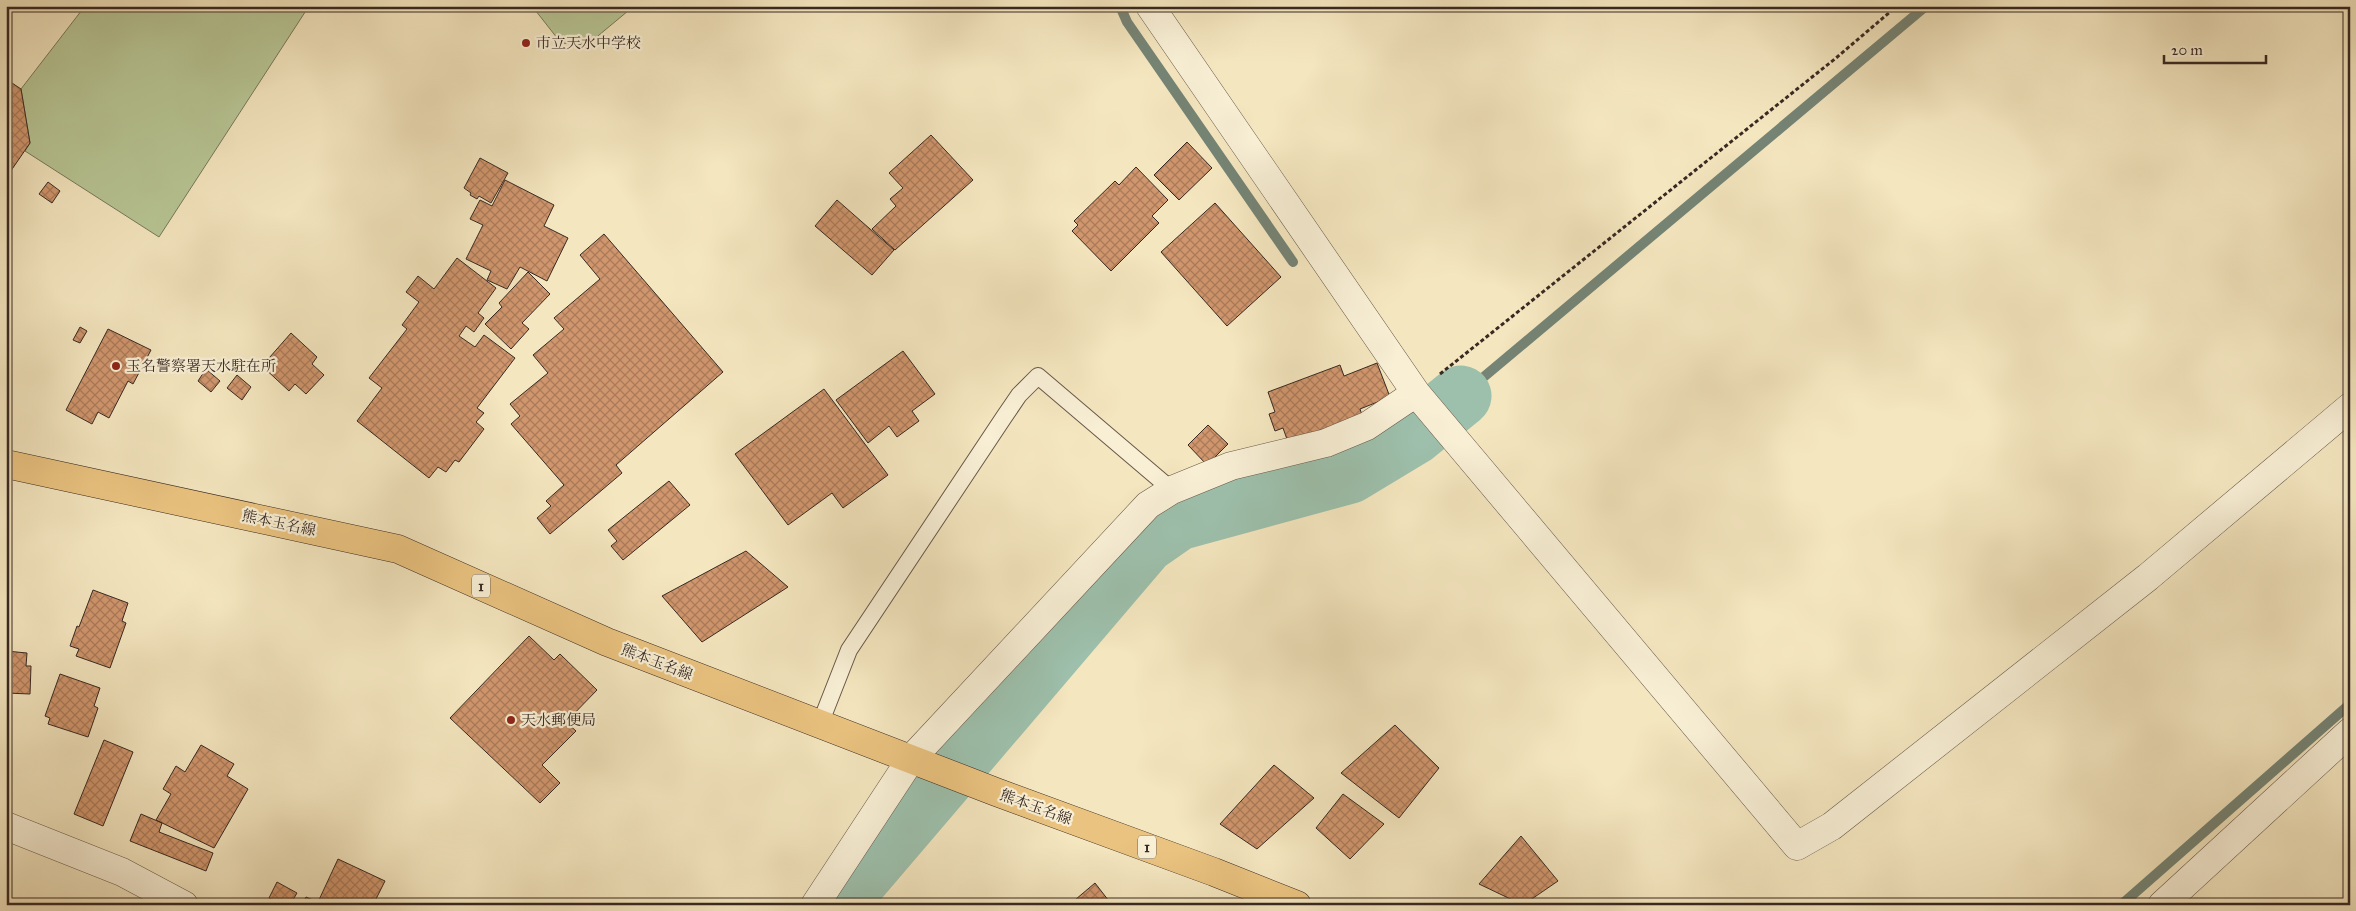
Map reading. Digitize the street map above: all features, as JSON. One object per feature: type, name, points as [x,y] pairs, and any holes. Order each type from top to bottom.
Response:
[{"type":"main road","name":"熊本玉名線","points":[[6,464],[398,548],[607,642],[996,792],[1214,872],[1297,905]]},
{"type":"street","points":[[1150,6],[1422,399],[1797,846],[1832,826],[2125,595],[2350,407]]},
{"type":"street","points":[[815,905],[912,759],[1148,505],[1172,490],[1230,466],[1326,443],[1367,426],[1422,399]]},
{"type":"street","points":[[2162,905],[2350,732]]},
{"type":"street","points":[[6,826],[122,872],[184,905]]},
{"type":"lane","points":[[820,724],[849,650],[1004,417],[1019,396],[1038,376],[1172,490]]},
{"type":"path","points":[[1422,399],[1897,6]]},
{"type":"green space","points":[[85,6],[309,6],[159,237],[25,151],[30,143],[21,89]]},
{"type":"green space","points":[[532,6],[634,6],[587,45],[561,43]]},
{"type":"building","points":[[6,79],[21,89],[30,143],[6,178]]},
{"type":"building","points":[[931,135],[973,180],[895,250],[872,229],[896,206],[890,199],[903,188],[889,173]]},
{"type":"building","points":[[1187,142],[1212,168],[1179,200],[1154,175]]},
{"type":"building","points":[[480,158],[508,173],[491,203],[479,196],[477,199],[464,188]]},
{"type":"building","points":[[1136,167],[1168,200],[1152,216],[1159,223],[1111,271],[1072,231],[1078,225],[1074,221],[1115,181],[1119,185]]},
{"type":"building","points":[[505,180],[554,205],[544,226],[568,238],[547,281],[520,267],[507,289],[487,280],[491,271],[466,259],[483,225],[470,219],[480,200],[492,206]]},
{"type":"building","points":[[48,182],[60,191],[52,203],[39,194]]},
{"type":"building","points":[[837,200],[894,250],[872,275],[815,226]]},
{"type":"building","points":[[1215,203],[1281,277],[1227,326],[1161,252]]},
{"type":"building","points":[[604,234],[723,372],[616,465],[622,473],[550,534],[537,518],[551,506],[546,501],[564,485],[511,424],[520,416],[510,404],[548,373],[533,355],[564,329],[554,318],[600,279],[580,255]]},
{"type":"building","points":[[457,258],[496,288],[478,313],[484,318],[474,332],[466,326],[459,336],[475,347],[484,335],[515,358],[477,408],[484,413],[476,422],[484,429],[459,462],[455,460],[446,472],[438,467],[429,478],[357,421],[382,388],[369,378],[407,329],[402,325],[419,302],[406,292],[418,276],[434,289]]},
{"type":"building","points":[[528,272],[550,294],[522,323],[529,329],[511,349],[485,324],[502,307],[499,303]]},
{"type":"building","points":[[80,327],[87,331],[80,343],[73,340]]},
{"type":"building","name":"玉名警察署天水駐在所","points":[[108,329],[151,350],[133,384],[128,381],[109,418],[98,412],[92,424],[66,410]]},
{"type":"building","points":[[291,333],[317,357],[312,364],[324,375],[306,394],[295,384],[289,391],[262,366]]},
{"type":"building","points":[[903,351],[935,394],[912,411],[919,421],[897,437],[889,426],[868,443],[836,400]]},
{"type":"building","points":[[1377,363],[1390,397],[1360,409],[1363,418],[1288,442],[1283,428],[1275,431],[1269,414],[1275,412],[1268,392],[1340,365],[1344,376]]},
{"type":"building","points":[[206,369],[220,381],[211,392],[198,381]]},
{"type":"building","points":[[237,375],[251,387],[242,400],[227,388]]},
{"type":"building","points":[[824,389],[888,475],[843,508],[832,493],[788,525],[735,454]]},
{"type":"building","points":[[1208,425],[1228,444],[1207,465],[1188,445]]},
{"type":"building","points":[[669,481],[690,505],[623,560],[611,546],[617,541],[608,530]]},
{"type":"building","points":[[746,551],[788,587],[702,642],[662,596]]},
{"type":"building","points":[[93,590],[128,603],[122,621],[126,623],[110,668],[76,656],[79,649],[70,646]]},
{"type":"building","name":"天水郵便局","points":[[529,636],[554,660],[560,654],[597,690],[566,722],[576,731],[542,765],[560,783],[540,803],[450,718]]},
{"type":"building","points":[[6,651],[27,653],[26,666],[31,666],[30,694],[6,693]]},
{"type":"building","points":[[60,674],[100,688],[94,706],[98,708],[88,737],[48,724],[50,718],[45,716]]},
{"type":"building","points":[[1395,725],[1439,768],[1399,818],[1341,773]]},
{"type":"building","points":[[104,740],[133,752],[103,826],[74,814]]},
{"type":"building","points":[[201,745],[234,764],[227,776],[248,789],[214,848],[156,820],[171,794],[163,789],[176,766],[185,772]]},
{"type":"building","points":[[1274,765],[1314,798],[1257,849],[1220,824]]},
{"type":"building","points":[[1343,794],[1384,824],[1350,859],[1316,828]]},
{"type":"building","points":[[141,814],[162,823],[159,832],[213,853],[206,871],[130,841]]},
{"type":"building","points":[[1521,836],[1558,881],[1523,905],[1479,884]]},
{"type":"building","points":[[338,859],[385,881],[373,905],[302,905],[306,897],[318,902]]},
{"type":"building","points":[[277,882],[297,893],[290,905],[281,905],[269,898]]},
{"type":"building","points":[[1095,883],[1112,905],[1069,905]]},
{"type":"waterway","points":[[1120,6],[1127,22],[1293,262]]},
{"type":"waterway","points":[[1461,396],[1926,6]]},
{"type":"waterway","points":[[841,905],[854,884],[1145,543],[1178,520],[1350,473],[1413,435],[1461,396]]},
{"type":"waterway","points":[[2121,905],[2350,704]]},
{"type":"place","name":"市立天水中学校","points":[[526,43]]},
{"type":"place","name":"玉名警察署天水駐在所","points":[[116,366]]},
{"type":"place","name":"天水郵便局","points":[[511,720]]}]
